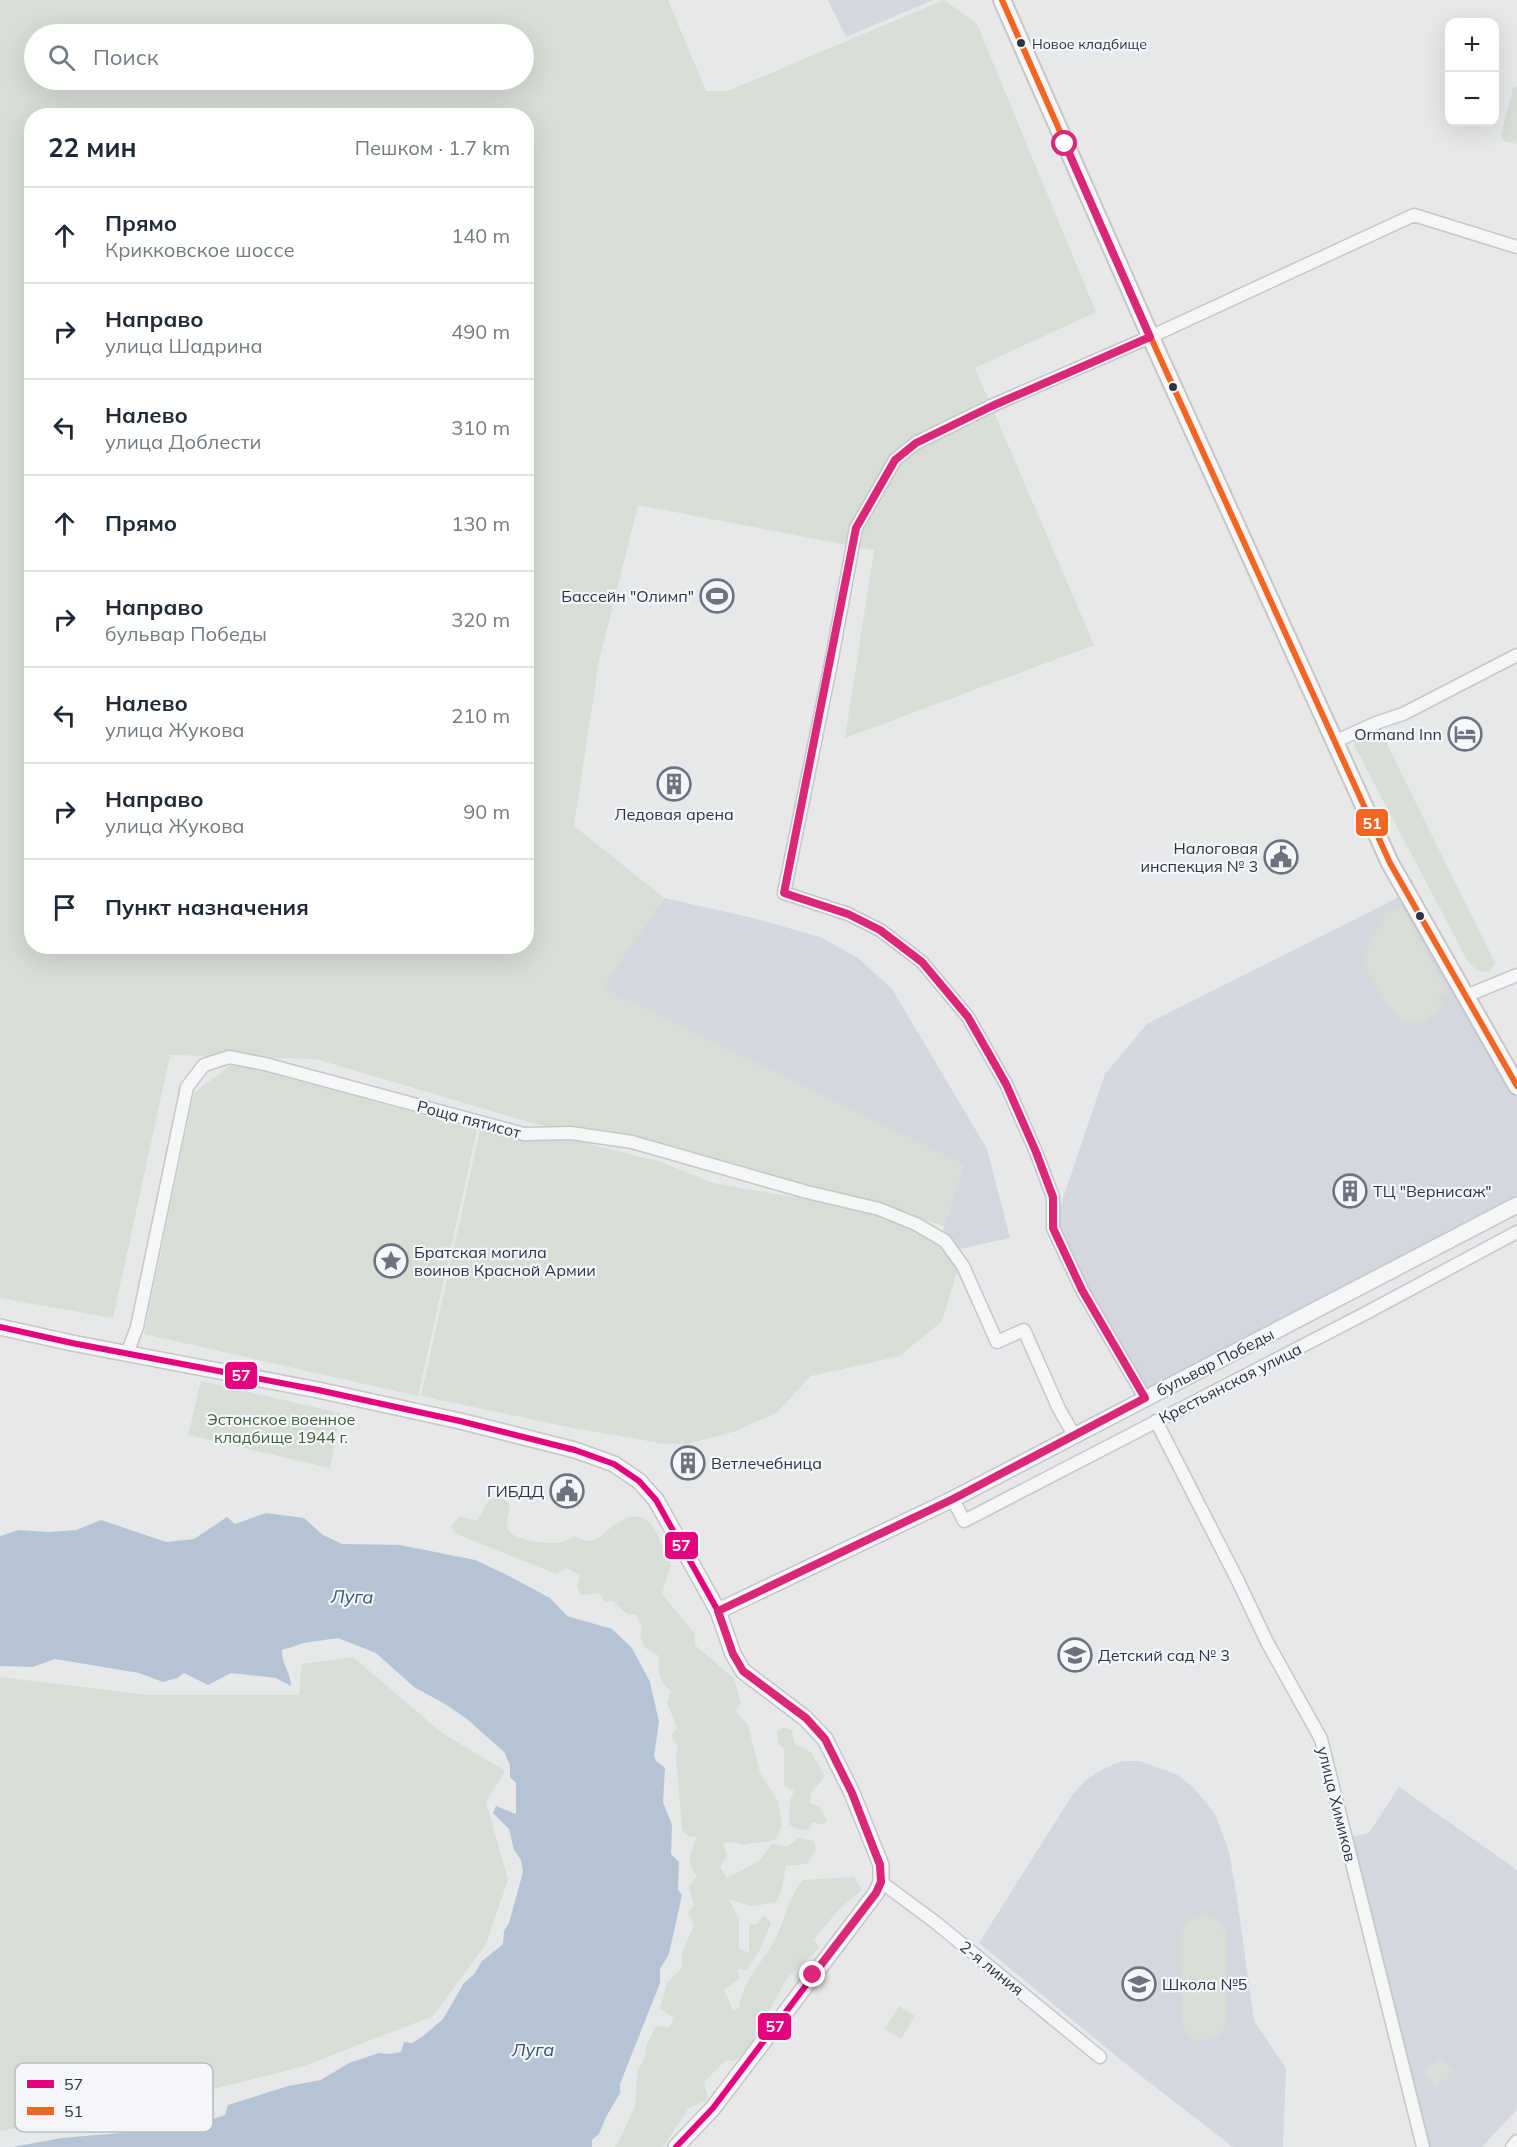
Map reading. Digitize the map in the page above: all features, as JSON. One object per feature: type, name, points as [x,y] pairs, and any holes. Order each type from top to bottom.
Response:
[{"type":"main road","points":[[1002,0],[1337,740],[1390,863],[1517,1066]]},
{"type":"main road","points":[[1010,0],[1154,335]]},
{"type":"main road","points":[[1471,994],[1517,1086]]},
{"type":"street","points":[[1145,1398],[1082,1290],[1053,1228],[1053,1197],[1036,1152],[1006,1084],[968,1017],[922,962],[880,930],[848,914],[784,893],[856,528],[895,460],[916,443],[992,406],[1154,335],[1414,215],[1517,247]]},
{"type":"street","points":[[1337,740],[1403,714],[1517,655]]},
{"type":"street","points":[[1471,994],[1517,975]]},
{"type":"street","name":"Роща пятисот","points":[[127,1354],[137,1327],[187,1087],[204,1065],[229,1057],[265,1064],[524,1134],[571,1132],[632,1143],[807,1192],[879,1209],[916,1224],[945,1241],[963,1266],[997,1342],[1024,1330],[1059,1409],[1074,1436]]},
{"type":"street","name":"бульвар Победы","points":[[718,1611],[953,1499],[1517,1205]]},
{"type":"street","name":"Крестьянская улица","points":[[953,1499],[964,1521],[1517,1232]]},
{"type":"street","points":[[0,1327],[263,1381],[318,1390],[533,1438],[614,1464],[639,1481],[656,1500],[718,1611],[733,1654],[743,1671],[806,1718],[825,1739],[874,1846],[880,1865],[881,1882],[867,1906],[713,2108],[676,2147]]},
{"type":"street","name":"улица Химиков","points":[[1156,1421],[1267,1642],[1321,1739],[1423,2147]]},
{"type":"street","name":"2-я линия","points":[[881,1882],[935,1922],[1100,2057]]},
{"type":"street","points":[[1512,2147],[1517,2141]]},
{"type":"shaded area","points":[[828,0],[933,0],[846,37]]},
{"type":"shaded area","points":[[1407,893],[1517,1088],[1517,1203],[1145,1398],[1053,1228],[1105,1074],[1147,1024]]},
{"type":"shaded area","points":[[664,898],[753,918],[820,937],[858,958],[892,989],[987,1149],[1010,1238],[955,1250],[942,1233],[964,1165],[602,988]]},
{"type":"shaded area","name":"Школа №5","points":[[1122,1761],[1140,1761],[1178,1775],[1193,1787],[1215,1814],[1229,1851],[1254,2021],[1286,2068],[1283,2147],[1233,2147],[1132,2069],[979,1943],[1073,1794],[1086,1780]]},
{"type":"shaded area","points":[[1399,1787],[1517,1870],[1517,2109],[1482,2147],[1423,2147],[1345,1838],[1369,1833]]},
{"type":"green space","points":[[0,0],[668,0],[706,91],[728,91],[944,0],[977,24],[1096,312],[975,368],[1094,645],[845,738],[874,550],[638,505],[599,660],[574,826],[664,898],[602,988],[964,1165],[945,1226],[632,1143],[532,1123],[316,1059],[170,1055],[113,1318],[0,1298]]},
{"type":"green space","points":[[1517,86],[1517,144],[1503,141],[1501,135],[1513,88]]},
{"type":"green space","points":[[1378,726],[1495,963],[1489,972],[1476,969],[1466,958],[1354,745],[1360,734]]},
{"type":"green space","points":[[1395,907],[1404,911],[1448,992],[1438,998],[1444,1007],[1423,1022],[1402,1021],[1385,1002],[1364,966],[1364,954],[1387,912]]},
{"type":"green space","points":[[233,1063],[477,1130],[418,1396],[144,1334],[194,1093]]},
{"type":"green space","points":[[480,1130],[527,1140],[569,1139],[661,1162],[713,1183],[844,1206],[896,1221],[944,1245],[958,1268],[942,1321],[900,1356],[811,1376],[776,1413],[733,1432],[687,1444],[665,1444],[568,1427],[421,1396]]},
{"type":"green space","name":"Эстонское военное кладбище 1944 г.","points":[[201,1381],[340,1413],[330,1468],[188,1435]]},
{"type":"green space","points":[[504,1499],[510,1506],[507,1524],[511,1533],[532,1541],[556,1543],[574,1536],[590,1541],[599,1538],[622,1521],[633,1517],[649,1522],[671,1565],[662,1594],[695,1634],[695,1645],[734,1679],[741,1703],[735,1710],[748,1725],[760,1773],[778,1801],[782,1825],[776,1839],[742,1845],[735,1842],[723,1843],[727,1856],[720,1867],[727,1878],[759,1861],[772,1844],[787,1847],[798,1838],[814,1841],[816,1849],[807,1864],[786,1866],[782,1889],[776,1903],[750,1906],[729,1899],[739,1919],[739,1948],[749,1953],[749,1925],[757,1924],[764,1915],[771,1923],[761,1948],[747,1970],[737,1969],[740,1978],[724,1990],[733,2010],[739,2008],[744,1989],[775,1939],[793,1894],[803,1880],[854,1877],[862,1890],[840,1908],[814,1939],[819,1948],[787,1978],[747,2051],[734,2061],[726,2060],[704,2082],[708,2099],[688,2109],[663,2147],[615,2147],[635,2106],[638,2070],[645,2057],[647,2044],[656,2026],[669,2027],[674,2018],[660,2008],[667,1983],[682,1968],[682,1953],[694,1925],[688,1913],[694,1905],[689,1887],[697,1876],[690,1861],[697,1836],[689,1837],[682,1830],[676,1754],[678,1747],[671,1736],[677,1728],[667,1703],[671,1691],[664,1684],[660,1675],[659,1656],[645,1648],[640,1636],[642,1628],[636,1615],[627,1614],[613,1601],[605,1602],[599,1593],[581,1595],[577,1587],[580,1576],[567,1568],[556,1574],[456,1534],[451,1526],[460,1516],[477,1521],[489,1500]]},
{"type":"green space","points":[[353,1657],[442,1733],[505,1771],[486,1802],[508,1880],[486,1944],[433,2016],[304,2066],[213,2089],[213,2063],[15,2063],[15,2128],[0,2131],[0,1677],[148,1695],[299,1695],[302,1664]]},
{"type":"green space","points":[[784,1727],[792,1730],[794,1743],[811,1752],[825,1776],[811,1793],[810,1803],[820,1807],[827,1821],[822,1825],[812,1822],[809,1830],[796,1829],[789,1824],[790,1800],[794,1791],[784,1785],[784,1748],[778,1743],[777,1731]]},
{"type":"green space","points":[[1201,1914],[1216,1919],[1226,1933],[1226,2026],[1221,2035],[1203,2041],[1189,2035],[1182,2023],[1180,1935],[1187,1922]]},
{"type":"green space","points":[[899,2006],[915,2016],[901,2039],[885,2029]]},
{"type":"green space","points":[[1441,2058],[1455,2070],[1436,2087],[1423,2070]]},
{"type":"water","name":"Луга","points":[[266,1513],[304,1518],[323,1535],[342,1544],[400,1545],[475,1560],[550,1598],[567,1616],[612,1629],[632,1648],[650,1682],[659,1722],[654,1755],[656,1761],[665,1768],[663,1802],[672,1825],[671,1854],[679,1862],[678,1890],[682,1895],[669,1954],[660,1969],[660,1983],[620,2084],[620,2093],[599,2134],[592,2140],[592,2147],[13,2147],[61,2138],[122,2132],[213,2132],[213,2119],[225,2115],[228,2105],[288,2086],[321,2080],[349,2063],[379,2053],[401,2052],[404,2042],[412,2043],[443,2019],[464,1983],[474,1974],[482,1961],[503,1944],[504,1931],[509,1923],[523,1872],[521,1860],[514,1850],[509,1829],[493,1813],[496,1806],[516,1814],[516,1783],[510,1777],[510,1765],[504,1752],[467,1719],[414,1687],[376,1653],[338,1638],[304,1643],[282,1650],[291,1686],[276,1678],[231,1673],[208,1685],[184,1673],[177,1678],[163,1682],[139,1673],[55,1659],[32,1667],[0,1666],[0,1536],[19,1530],[49,1532],[76,1530],[101,1520],[166,1542],[194,1539],[227,1517],[235,1524]]},
{"type":"transit line","name":"51","points":[[1002,0],[1156,349],[1390,863],[1517,1086]]},
{"type":"transit line","name":"57","points":[[0,1327],[318,1390],[460,1421],[575,1450],[614,1464],[639,1481],[656,1500],[718,1611],[733,1654],[743,1671],[805,1718],[825,1739],[852,1793],[881,1865],[881,1882],[876,1893],[713,2108],[676,2147]]},
{"type":"place","name":"Новое кладбище","points":[[1021,43]]},
{"type":"place","name":"Бассейн \"Олимп\"","points":[[717,596]]},
{"type":"place","name":"Ormand Inn","points":[[1465,734]]},
{"type":"place","name":"Ледовая арена","points":[[674,784]]},
{"type":"place","name":"Налоговая инспекция № 3","points":[[1281,857]]},
{"type":"place","name":"ТЦ \"Вернисаж\"","points":[[1350,1191]]},
{"type":"place","name":"Братская могила воинов Красной Армии","points":[[391,1261]]},
{"type":"place","name":"Ветлечебница","points":[[688,1463]]},
{"type":"place","name":"ГИБДД","points":[[567,1491]]},
{"type":"place","name":"Детский сад № 3","points":[[1075,1655]]},
{"type":"place","name":"Школа №5","points":[[1139,1984]]},
{"type":"route","points":[[813,1975],[876,1893],[881,1882],[880,1865],[852,1793],[825,1739],[806,1718],[743,1671],[733,1654],[718,1611],[953,1499],[1145,1398],[1082,1290],[1053,1228],[1053,1197],[1036,1152],[1006,1084],[968,1017],[922,962],[880,930],[848,914],[784,893],[856,528],[895,460],[916,443],[992,406],[1150,337],[1065,144]]}]
